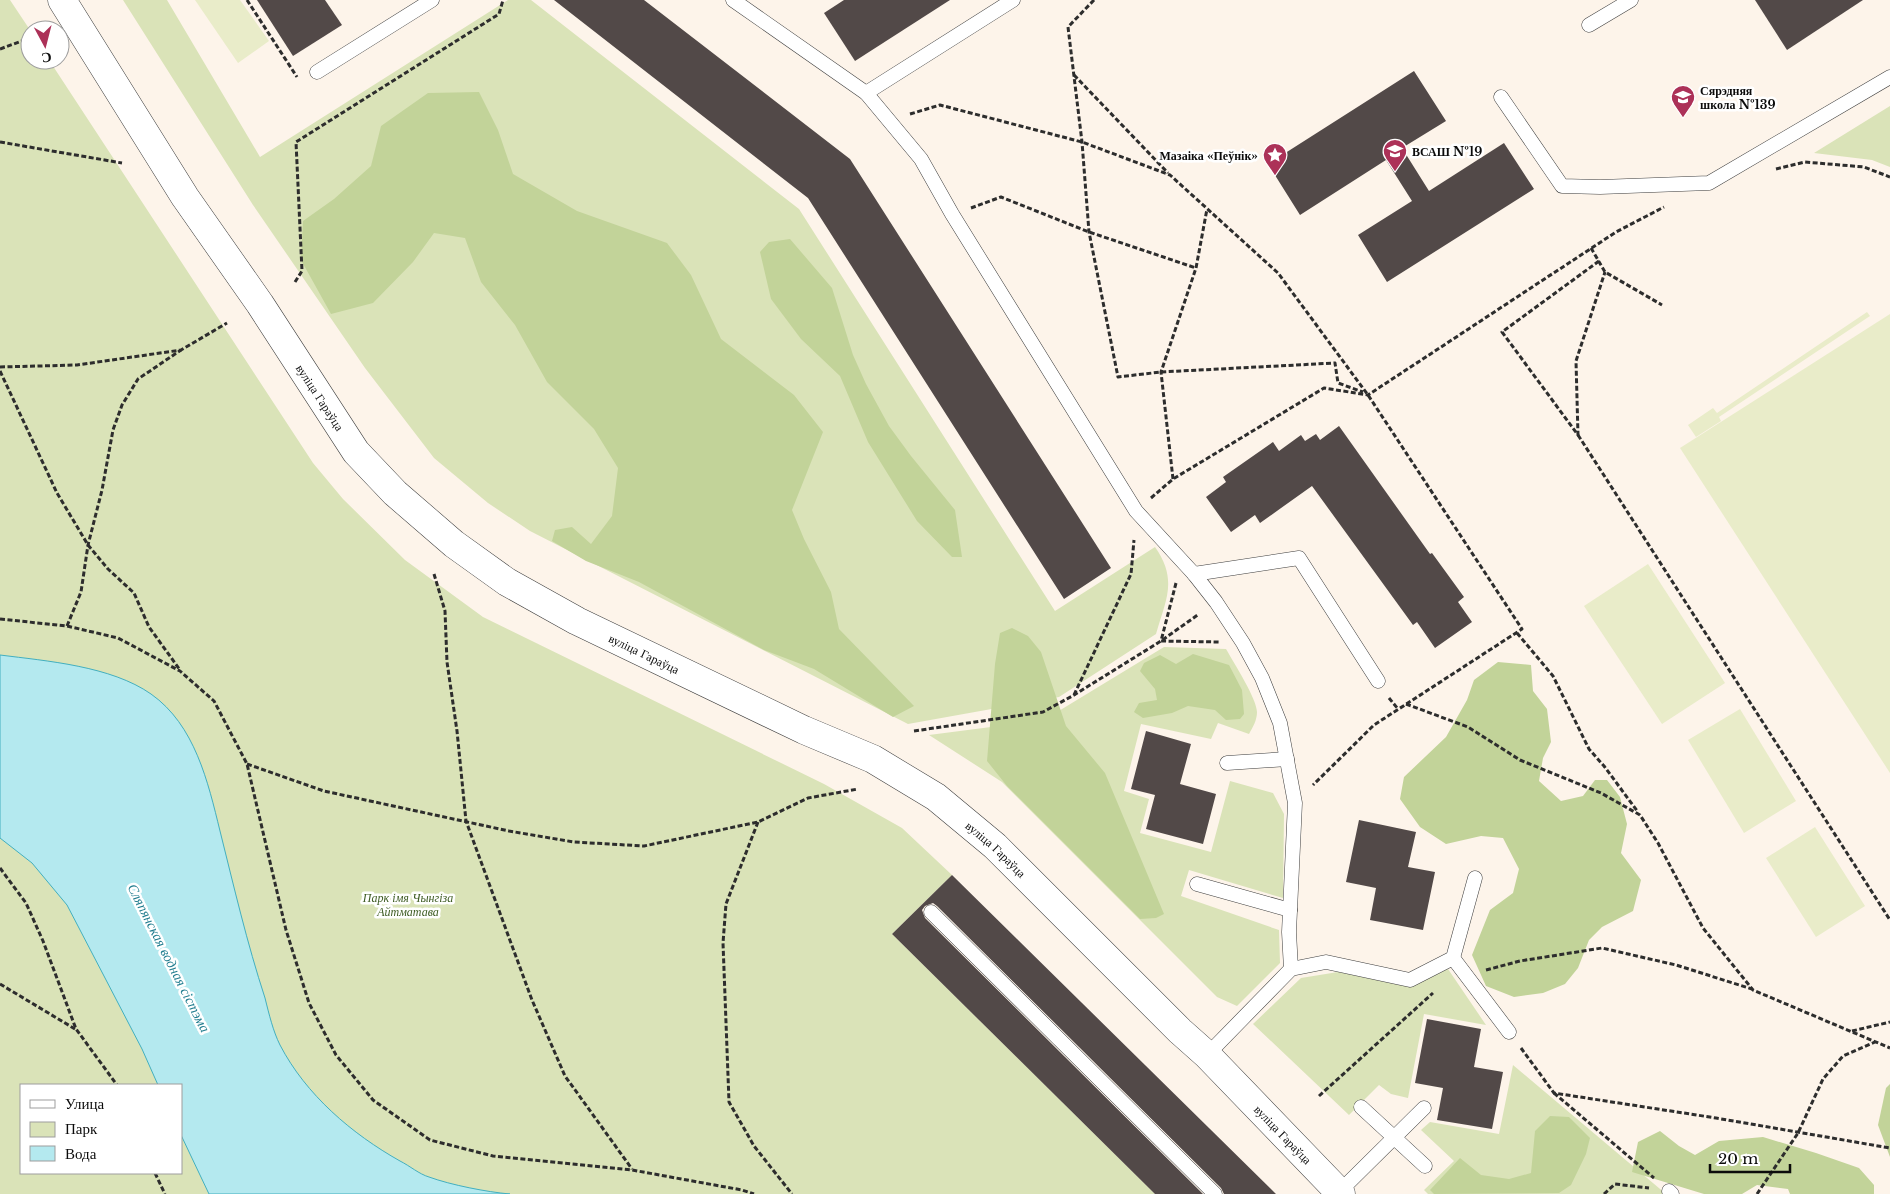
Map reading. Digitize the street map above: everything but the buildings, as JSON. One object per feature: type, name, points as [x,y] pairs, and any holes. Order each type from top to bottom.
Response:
[{"type":"street","name":"вуліца Гараўца","points":[[62,0],[185,197],[260,304],[356,452],[395,493],[454,544],[507,582],[569,617],[804,730],[873,759],[936,798],[995,846],[1180,1031],[1207,1055],[1340,1193]]},
{"type":"lane","points":[[317,72],[432,0]]},
{"type":"lane","points":[[733,0],[866,93],[921,159],[952,214],[1136,511],[1194,574],[1216,602],[1243,643],[1262,678],[1280,722],[1295,803],[1289,932],[1292,969]]},
{"type":"lane","points":[[866,93],[1013,0]]},
{"type":"lane","points":[[1589,25],[1631,0]]},
{"type":"lane","points":[[1501,97],[1562,186],[1600,187],[1709,183],[1890,76]]},
{"type":"lane","points":[[1194,574],[1299,558],[1378,682]]},
{"type":"lane","points":[[1227,762],[1287,759]]},
{"type":"lane","points":[[1475,878],[1457,963],[1509,1032]]},
{"type":"lane","points":[[1198,884],[1290,910]]},
{"type":"lane","points":[[931,912],[1215,1194]]},
{"type":"lane","points":[[1207,1055],[1292,969],[1326,962],[1410,980],[1457,963]]},
{"type":"lane","points":[[1361,1107],[1425,1166]]},
{"type":"lane","points":[[1340,1193],[1424,1108]]},
{"type":"path","points":[[247,0],[300,82],[317,72]]},
{"type":"path","points":[[295,282],[302,271],[296,142],[500,14],[503,0]]},
{"type":"path","points":[[1094,0],[1068,27],[1082,142],[1089,232],[1118,376],[1335,363],[1338,383],[1368,394]]},
{"type":"path","points":[[0,50],[20,42]]},
{"type":"path","points":[[1073,74],[1170,175],[1278,273],[1368,394],[1522,629],[1374,725],[1295,803]]},
{"type":"path","points":[[890,120],[940,105],[1082,142],[1170,175]]},
{"type":"path","points":[[0,142],[122,163]]},
{"type":"path","points":[[1769,170],[1805,162],[1864,167],[1890,177]]},
{"type":"path","points":[[952,214],[1001,197],[1089,232],[1196,268]]},
{"type":"path","points":[[1074,695],[1131,574],[1136,511],[1173,479],[1324,388],[1368,394],[1616,232],[1667,205]]},
{"type":"path","points":[[1173,479],[1161,372],[1196,268],[1207,209]]},
{"type":"path","points":[[1592,248],[1605,272],[1662,305]]},
{"type":"path","points":[[1599,261],[1502,332],[1578,435],[1890,920]]},
{"type":"path","points":[[1578,435],[1576,361],[1605,272]]},
{"type":"path","points":[[67,626],[81,592],[88,545],[102,490],[113,430],[122,405],[138,379],[181,350],[227,323]]},
{"type":"path","points":[[0,367],[77,365],[181,350]]},
{"type":"path","points":[[0,371],[57,493],[88,545],[134,593],[149,627],[180,671]]},
{"type":"path","points":[[1161,641],[1182,560]]},
{"type":"path","points":[[434,574],[445,611],[447,662],[457,730],[466,821],[532,1000],[565,1076],[632,1170]]},
{"type":"path","points":[[914,731],[1043,712],[1161,641],[1216,602]]},
{"type":"path","points":[[0,619],[67,626],[118,638],[180,671],[214,701],[247,764],[286,930],[310,1003],[336,1055],[373,1100],[430,1140],[475,1152],[493,1156],[632,1170],[733,1188],[754,1194]]},
{"type":"path","points":[[1517,633],[1553,676],[1588,750],[1604,766],[1658,842],[1703,928],[1753,990]]},
{"type":"path","points":[[1161,641],[1243,643]]},
{"type":"path","points":[[1406,704],[1468,727],[1520,760],[1601,793],[1640,815]]},
{"type":"path","points":[[247,764],[324,791],[509,831],[574,842],[644,846],[758,822],[808,798],[858,789]]},
{"type":"path","points":[[758,822],[726,904],[723,943],[729,1102],[754,1146],[792,1194]]},
{"type":"path","points":[[0,868],[26,903],[43,941],[76,1029],[115,1084]]},
{"type":"path","points":[[1484,970],[1520,961],[1602,948],[1676,965],[1753,990],[1890,1048]]},
{"type":"path","points":[[1319,1096],[1457,963]]},
{"type":"path","points":[[0,984],[76,1029]]},
{"type":"path","points":[[1850,1031],[1890,1022]]},
{"type":"path","points":[[1509,1032],[1554,1093],[1671,1192]]},
{"type":"path","points":[[1757,1194],[1798,1133],[1823,1078],[1843,1056],[1876,1042]]},
{"type":"path","points":[[1554,1093],[1890,1148]]},
{"type":"path","points":[[155,1174],[165,1194]]},
{"type":"path","points":[[1604,1194],[1615,1184],[1671,1192]]},
{"type":"green space","name":"Парк імя Чынгіза Айтматава","points":[[0,0],[10,0],[23,20],[20,20],[20,70],[56,70],[313,463],[343,499],[405,560],[483,617],[824,784],[902,828],[952,875],[892,934],[1155,1194],[0,1194]]},
{"type":"green space","points":[[123,0],[167,0],[260,157],[508,0],[531,0],[799,209],[1055,611],[1155,547],[1162,559],[1168,580],[1166,600],[1156,634],[1059,697],[908,724],[530,531],[488,503],[434,458],[365,368],[253,205]]},
{"type":"green space","points":[[195,0],[240,0],[269,41],[238,63]]},
{"type":"green space","points":[[479,92],[498,130],[513,174],[577,211],[667,243],[691,275],[721,339],[794,395],[823,432],[792,510],[804,539],[831,592],[839,629],[914,706],[893,717],[814,669],[764,650],[639,582],[586,561],[552,541],[555,530],[572,527],[591,544],[612,516],[618,468],[594,429],[547,382],[515,325],[481,282],[465,238],[434,233],[413,262],[373,303],[331,314],[301,260],[303,221],[334,199],[371,166],[381,126],[428,93]]},
{"type":"green space","points":[[1890,106],[1890,167],[1872,160],[1814,153]]},
{"type":"green space","points":[[790,239],[832,288],[853,355],[866,384],[889,426],[955,510],[962,557],[952,557],[917,521],[868,442],[840,376],[801,339],[771,299],[760,252],[769,242]]},
{"type":"green space","points":[[1867,312],[1870,316],[1719,417],[1721,421],[1696,437],[1688,425],[1713,408],[1717,413]]},
{"type":"green space","points":[[1890,314],[1890,773],[1680,448]]},
{"type":"green space","points":[[1648,564],[1725,683],[1662,724],[1584,606]]},
{"type":"green space","points":[[1012,628],[1028,636],[1041,652],[1066,726],[1105,773],[1164,914],[1156,918],[1140,919],[1007,786],[987,761],[995,664],[1000,633]]},
{"type":"green space","points":[[1164,647],[1226,649],[1249,690],[1256,706],[1257,715],[1249,734],[1218,723],[1211,739],[1141,724],[1124,791],[1149,799],[1140,833],[1211,852],[1230,781],[1273,793],[1284,814],[1283,898],[1189,870],[1181,896],[1279,930],[1280,963],[1237,1006],[1217,997],[1002,782],[929,735],[1044,720]]},
{"type":"green space","points":[[1193,654],[1229,665],[1242,690],[1244,714],[1240,719],[1226,720],[1215,710],[1188,706],[1172,713],[1143,718],[1134,712],[1139,703],[1157,700],[1155,689],[1140,671],[1144,663],[1160,655],[1176,664]]},
{"type":"green space","points":[[1498,662],[1531,665],[1533,691],[1547,709],[1551,742],[1543,758],[1539,781],[1561,801],[1583,796],[1595,780],[1607,780],[1620,797],[1627,824],[1621,853],[1641,880],[1633,911],[1602,927],[1589,940],[1578,968],[1565,984],[1543,993],[1514,997],[1486,986],[1472,955],[1490,910],[1513,893],[1519,869],[1503,838],[1481,836],[1446,844],[1420,827],[1400,799],[1404,777],[1446,737],[1467,700],[1474,680]]},
{"type":"green space","points":[[1740,709],[1796,801],[1744,833],[1688,740]]},
{"type":"green space","points":[[1815,827],[1865,906],[1816,937],[1766,858]]},
{"type":"green space","points":[[1448,969],[1486,1025],[1424,1014],[1408,1098],[1391,1094],[1379,1085],[1349,1115],[1253,1024],[1301,978],[1338,972],[1410,987]]},
{"type":"green space","points":[[1513,1065],[1666,1194],[1428,1194],[1424,1190],[1454,1161],[1421,1130],[1430,1122],[1499,1134]]},
{"type":"green space","points":[[1890,1084],[1890,1157],[1878,1125],[1886,1088]]},
{"type":"green space","points":[[1550,1116],[1569,1117],[1590,1138],[1586,1154],[1571,1185],[1559,1193],[1434,1194],[1430,1190],[1460,1158],[1481,1175],[1509,1179],[1531,1173],[1535,1131]]},
{"type":"green space","points":[[1660,1131],[1679,1146],[1695,1155],[1719,1141],[1763,1137],[1859,1168],[1874,1185],[1874,1194],[1790,1194],[1788,1189],[1757,1185],[1742,1194],[1704,1194],[1632,1172],[1638,1142]]},
{"type":"water","name":"Сляпянская водная сістэма","points":[[0,655],[78,666],[98,671],[117,677],[151,694],[179,722],[198,756],[210,793],[271,1022],[280,1045],[303,1080],[317,1097],[348,1126],[365,1139],[418,1172],[458,1185],[510,1194],[209,1194],[182,1137],[182,1084],[158,1084],[142,1049],[67,905],[32,863],[0,838]]},
{"type":"place","name":"Сярэдняя школа №139","points":[[1683,118]]},
{"type":"place","name":"ВСАШ №19","points":[[1395,172]]},
{"type":"place","name":"Мазаіка «Пеўнік»","points":[[1275,176]]}]
